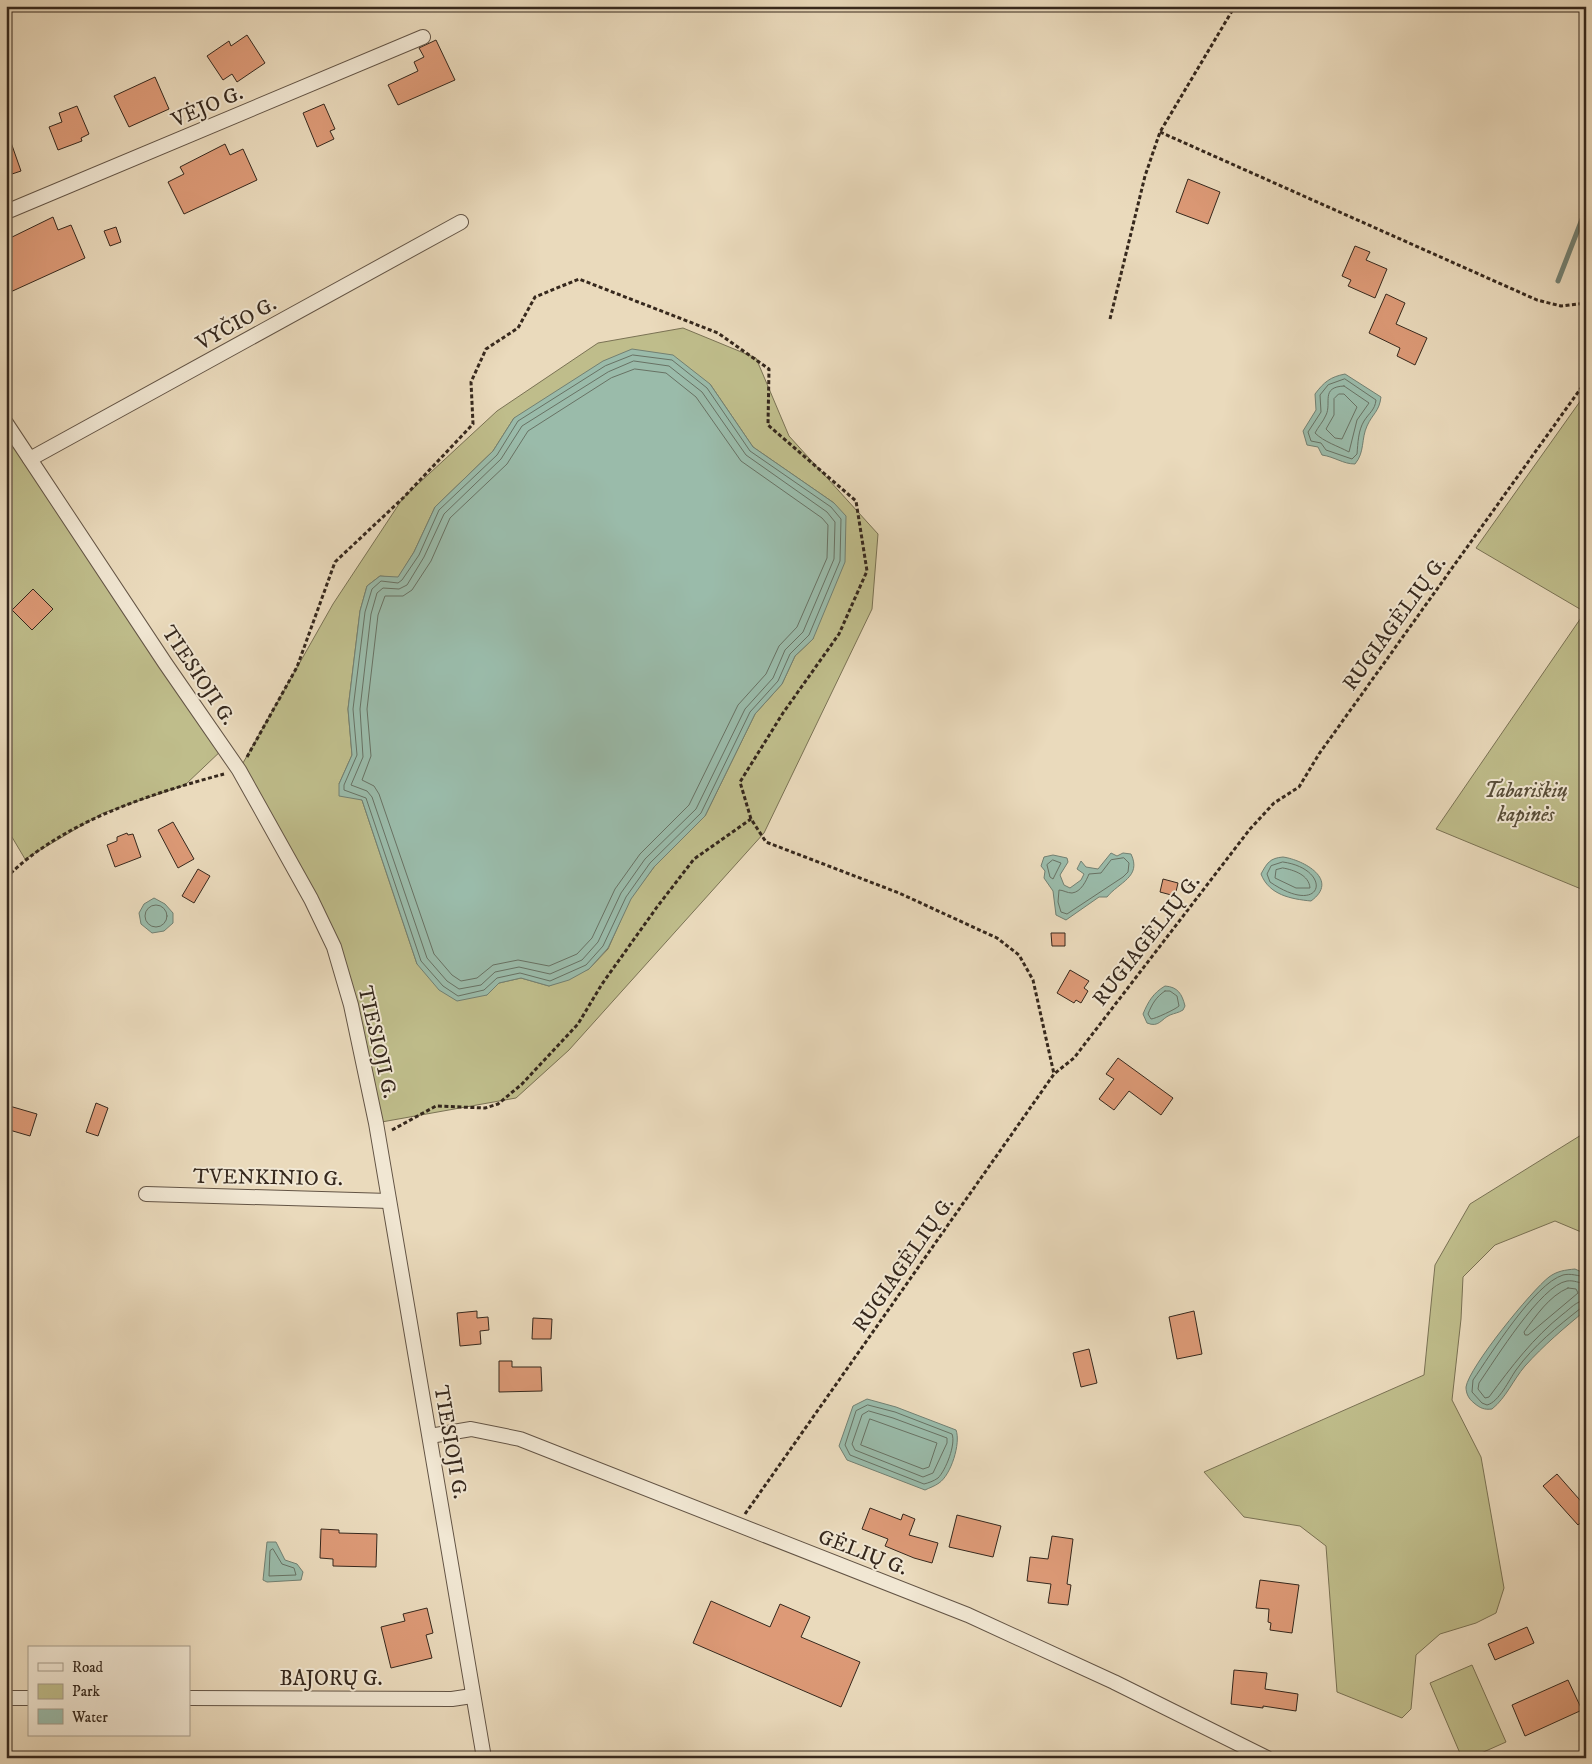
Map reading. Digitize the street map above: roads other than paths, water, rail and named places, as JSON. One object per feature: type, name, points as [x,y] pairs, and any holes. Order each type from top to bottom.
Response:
[{"type":"street","name":"VĖJO G.","points":[[6,212],[423,37]]},
{"type":"street","name":"VYČIO G.","points":[[30,459],[461,222]]},
{"type":"street","name":"TIESIOJI G.","points":[[6,423],[239,770],[311,899],[334,947],[351,1005],[378,1139],[484,1758]]},
{"type":"street","name":"TVENKINIO G.","points":[[146,1194],[389,1200]]},
{"type":"street","name":"GĖLIŲ G.","points":[[430,1436],[471,1429],[520,1439],[968,1615],[1106,1678],[1267,1758]]},
{"type":"street","name":"BAJORŲ G.","points":[[190,1698],[452,1698],[472,1696]]},
{"type":"street","points":[[6,1698],[28,1698]]},
{"type":"water","points":[[632,349],[673,355],[710,384],[753,447],[834,503],[846,516],[845,562],[813,639],[795,656],[782,684],[755,714],[705,816],[654,867],[631,899],[608,948],[589,969],[569,980],[549,986],[521,978],[499,983],[487,995],[457,1001],[439,990],[417,964],[362,800],[339,796],[339,784],[352,755],[348,709],[360,611],[367,586],[380,576],[398,577],[414,552],[435,507],[493,451],[514,418],[603,361]]},
{"type":"water","points":[[1345,374],[1381,397],[1377,409],[1367,426],[1362,450],[1355,464],[1322,455],[1318,447],[1307,445],[1303,431],[1316,410],[1315,394],[1328,381]]},
{"type":"water","points":[[1111,853],[1117,856],[1123,853],[1131,854],[1134,868],[1128,879],[1107,897],[1099,897],[1066,920],[1056,915],[1053,891],[1044,878],[1045,871],[1041,866],[1044,857],[1053,855],[1067,858],[1068,862],[1060,875],[1064,885],[1070,888],[1081,880],[1084,874],[1077,869],[1081,861],[1086,867],[1098,869]]},
{"type":"water","points":[[1283,857],[1300,862],[1316,872],[1322,886],[1319,893],[1311,901],[1282,895],[1269,887],[1265,881],[1261,874],[1267,864],[1272,860]]},
{"type":"water","points":[[154,898],[165,904],[173,913],[173,923],[164,931],[152,933],[141,924],[139,913],[144,904]]},
{"type":"water","points":[[1165,986],[1179,992],[1185,1006],[1183,1010],[1170,1015],[1157,1024],[1147,1023],[1143,1014],[1151,998]]},
{"type":"water","points":[[1575,1269],[1586,1274],[1586,1310],[1532,1358],[1501,1400],[1492,1409],[1484,1409],[1476,1405],[1468,1396],[1466,1387],[1478,1363],[1489,1347],[1516,1312],[1549,1277],[1561,1271]]},
{"type":"water","points":[[867,1399],[896,1407],[956,1430],[957,1443],[954,1458],[947,1473],[939,1483],[925,1490],[847,1460],[839,1446],[853,1406]]},
{"type":"water","points":[[267,1542],[276,1542],[285,1560],[297,1564],[303,1572],[301,1580],[267,1582],[263,1580]]},
{"type":"waterway","points":[[1558,281],[1586,209]]},
{"type":"park label","name":"Tabariškių kapinės","points":[[1526,802]]}]
